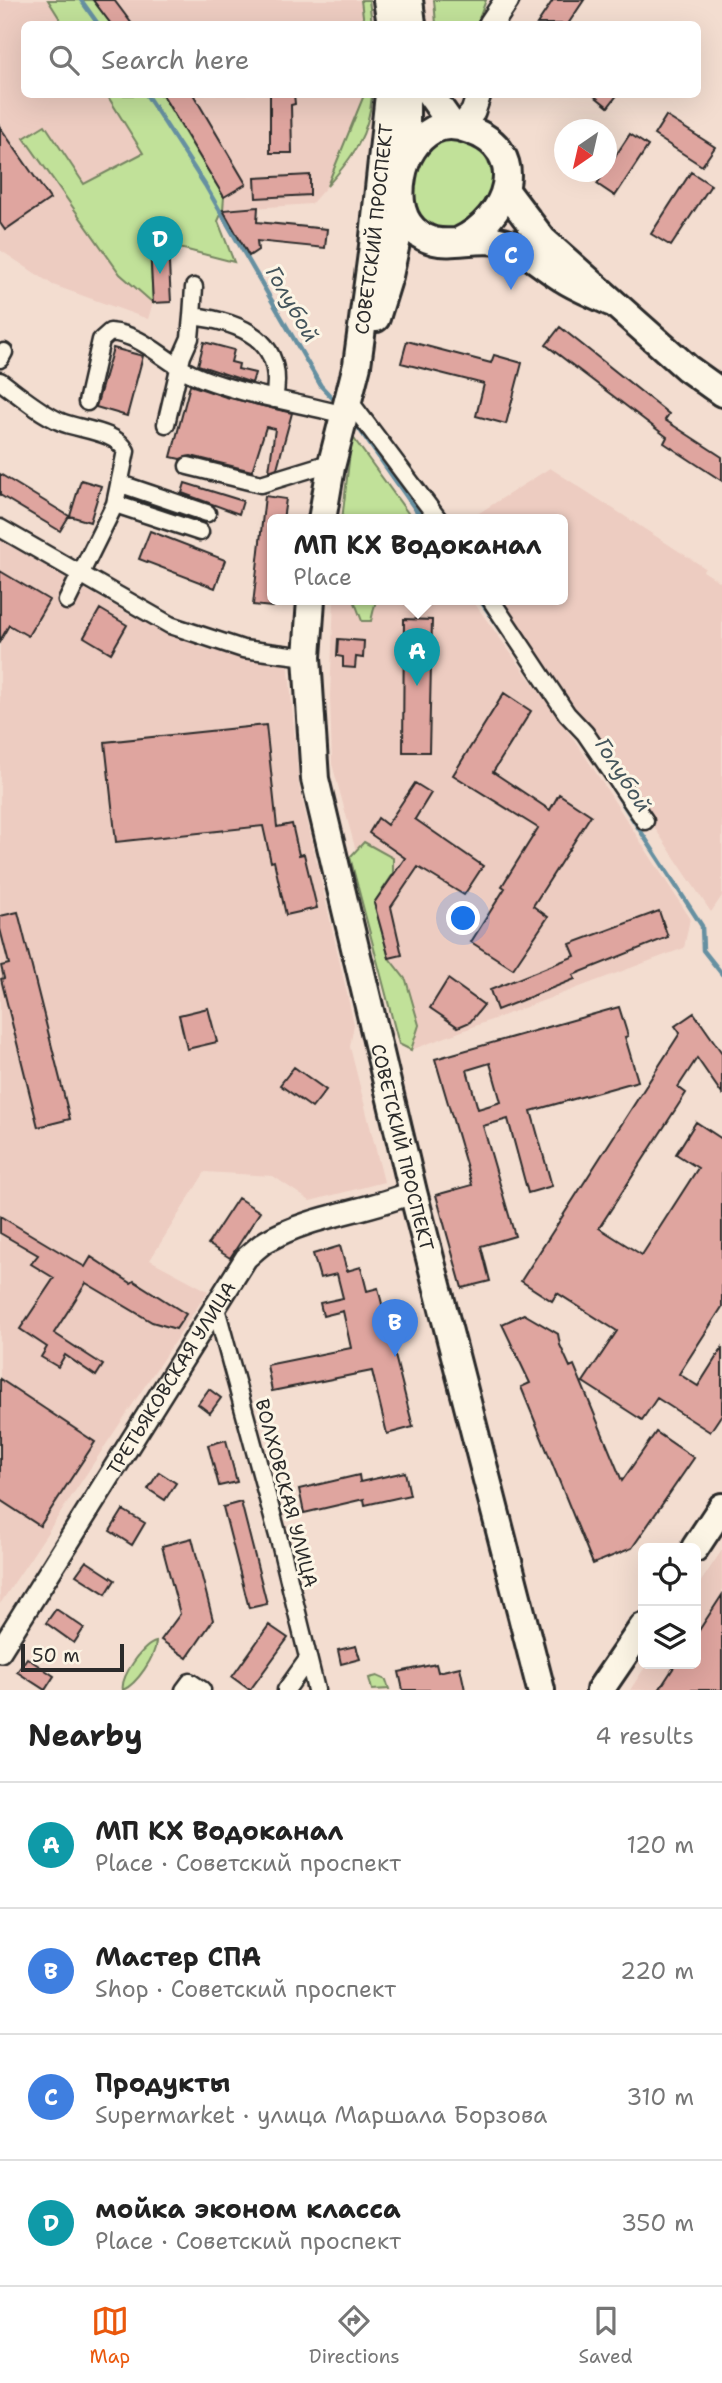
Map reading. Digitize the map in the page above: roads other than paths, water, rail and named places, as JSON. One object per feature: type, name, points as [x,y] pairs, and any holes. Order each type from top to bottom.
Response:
[{"type":"main road","points":[[387,0],[390,21]]},
{"type":"main road","points":[[409,0],[412,21]]},
{"type":"main road","points":[[494,21],[507,0]]},
{"type":"main road","name":"СОВЕТСКИЙ ПРОСПЕКТ","points":[[322,514],[327,466],[357,365],[373,246],[388,98]]},
{"type":"main road","name":"СОВЕТСКИЙ ПРОСПЕКТ","points":[[406,98],[406,157]]},
{"type":"main road","points":[[433,98],[457,126]]},
{"type":"main road","points":[[457,126],[473,112],[478,98]]},
{"type":"main road","points":[[459,241],[475,234],[484,225],[506,191],[506,166],[496,148],[480,133],[457,126],[434,130],[420,140],[406,157],[399,197],[402,215],[414,229],[434,241],[459,241],[483,239],[504,242],[565,280],[610,302]]},
{"type":"main road","points":[[506,191],[543,240],[687,368],[722,393]]},
{"type":"main road","name":"СОВЕТСКИЙ ПРОСПЕКТ","points":[[357,365],[374,325],[389,276],[402,215]]},
{"type":"main road","name":"СОВЕТСКИЙ ПРОСПЕКТ","points":[[311,605],[307,657],[315,779],[413,1192],[541,1690]]},
{"type":"main road","points":[[698,1543],[722,1507]]},
{"type":"main road","points":[[600,1690],[638,1634]]},
{"type":"street","points":[[166,424],[180,366],[190,338],[194,287]]},
{"type":"street","points":[[192,316],[228,321],[257,338],[271,355],[277,368],[274,398]]},
{"type":"street","points":[[87,402],[101,340],[110,332],[139,338],[190,373],[226,386],[345,411],[434,514]]},
{"type":"street","points":[[0,381],[61,421],[91,430],[122,444],[126,451],[115,504],[67,601]]},
{"type":"street","points":[[188,466],[261,484],[327,466]]},
{"type":"street","points":[[121,484],[207,513]]},
{"type":"street","points":[[115,504],[200,532]]},
{"type":"street","points":[[0,528],[170,625],[243,649],[307,657]]},
{"type":"street","points":[[494,605],[567,714],[585,733],[645,821]]},
{"type":"street","name":"ТРЕТЬЯКОВСКАЯ УЛИЦА","points":[[0,1651],[246,1258],[266,1241],[309,1222],[368,1208],[413,1192]]},
{"type":"street","name":"ВОЛХОВСКАЯ УЛИЦА","points":[[216,1308],[281,1547],[316,1690]]},
{"type":"street","points":[[286,1690],[308,1659]]},
{"type":"street","points":[[184,1690],[190,1682],[202,1690]]},
{"type":"waterway","name":"Голубой","points":[[81,0],[96,21]]},
{"type":"waterway","name":"Голубой","points":[[149,98],[205,185],[321,386],[338,404]]},
{"type":"waterway","name":"Голубой","points":[[353,420],[419,514]]},
{"type":"waterway","name":"Голубой","points":[[483,605],[524,663]]},
{"type":"waterway","name":"Голубой","points":[[612,787],[702,926],[703,950],[722,974]]},
{"type":"place","name":"мойка эконом класса","points":[[160,274]]},
{"type":"place","name":"Продукты","points":[[511,290]]},
{"type":"place","name":"МП КХ Водоканал","points":[[417,686]]},
{"type":"place","name":"Мастер СПА","points":[[395,1357]]}]
